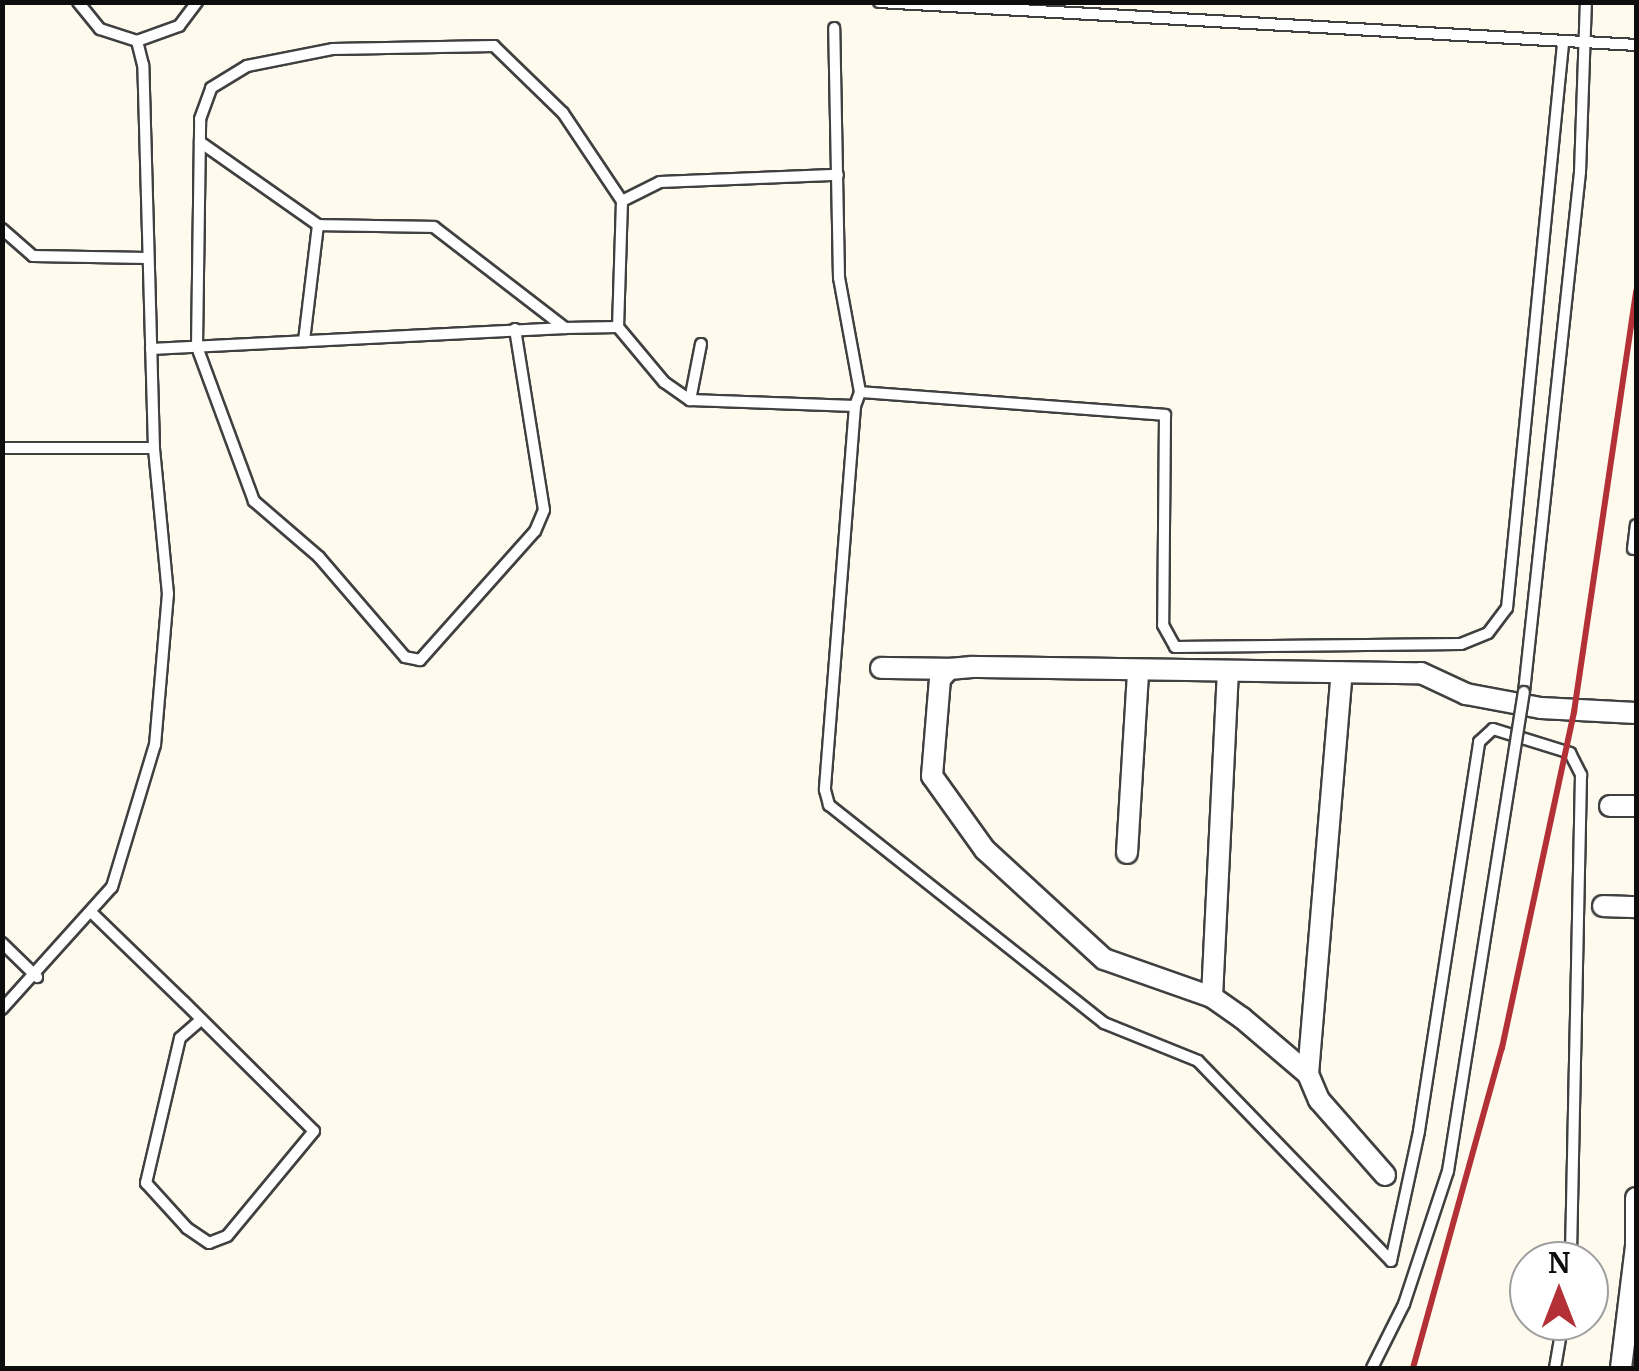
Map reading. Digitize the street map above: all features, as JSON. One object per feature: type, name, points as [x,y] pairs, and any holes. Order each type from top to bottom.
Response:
[{"type":"street","points":[[881,668],[1420,672],[1466,694],[1541,708],[1636,713]]},
{"type":"street","points":[[949,670],[940,679],[932,776],[956,816],[1104,959],[1212,997],[1308,1074]]},
{"type":"street","points":[[1127,853],[1138,671]]},
{"type":"street","points":[[1212,997],[1228,672]]},
{"type":"street","points":[[1342,672],[1308,1074],[1319,1100],[1385,1175]]},
{"type":"street","points":[[1610,806],[1636,806]]},
{"type":"street","points":[[1603,906],[1636,907]]},
{"type":"street","points":[[1621,1368],[1636,1245],[1636,1198]]},
{"type":"lane","points":[[78,2],[100,29],[137,41],[179,26],[197,2]]},
{"type":"lane","points":[[879,2],[1594,46],[1636,45]]},
{"type":"lane","points":[[1372,1368],[1404,1304],[1448,1171],[1524,692],[1594,46],[1586,2]]},
{"type":"lane","points":[[834,28],[839,278],[860,392],[855,406],[825,790],[829,805],[1104,1023],[1198,1060],[1391,1261],[1419,1131],[1479,742],[1493,729],[1570,753],[1581,775],[1571,1241]]},
{"type":"lane","points":[[2,1009],[37,977],[112,886],[155,745],[168,594],[154,448],[143,65],[137,41]]},
{"type":"lane","points":[[515,330],[544,510],[536,532],[420,660],[404,657],[320,557],[254,501],[196,347],[203,99],[224,75],[247,66],[333,49],[475,42],[494,46],[563,112],[622,201],[618,326],[664,382],[690,400],[855,406]]},
{"type":"lane","points":[[860,392],[1165,415],[1163,625],[1175,647],[1461,644],[1488,633],[1508,608],[1562,44]]},
{"type":"lane","points":[[200,142],[318,226],[434,227],[565,328]]},
{"type":"lane","points":[[622,201],[660,182],[838,176]]},
{"type":"lane","points":[[304,341],[318,226]]},
{"type":"lane","points":[[2,229],[33,256],[147,258]]},
{"type":"lane","points":[[150,349],[618,326]]},
{"type":"lane","points":[[690,400],[701,344]]},
{"type":"lane","points":[[2,448],[154,448]]},
{"type":"lane","points":[[1633,549],[1636,526]]},
{"type":"lane","points":[[91,912],[201,1020],[314,1131],[227,1236],[209,1243],[186,1228],[146,1182],[180,1038],[201,1020]]},
{"type":"lane","points":[[2,943],[37,977]]},
{"type":"lane","points":[[1555,1368],[1560,1341]]},
{"type":"railway","points":[[1413,1368],[1502,1048],[1574,712],[1636,292]]}]
